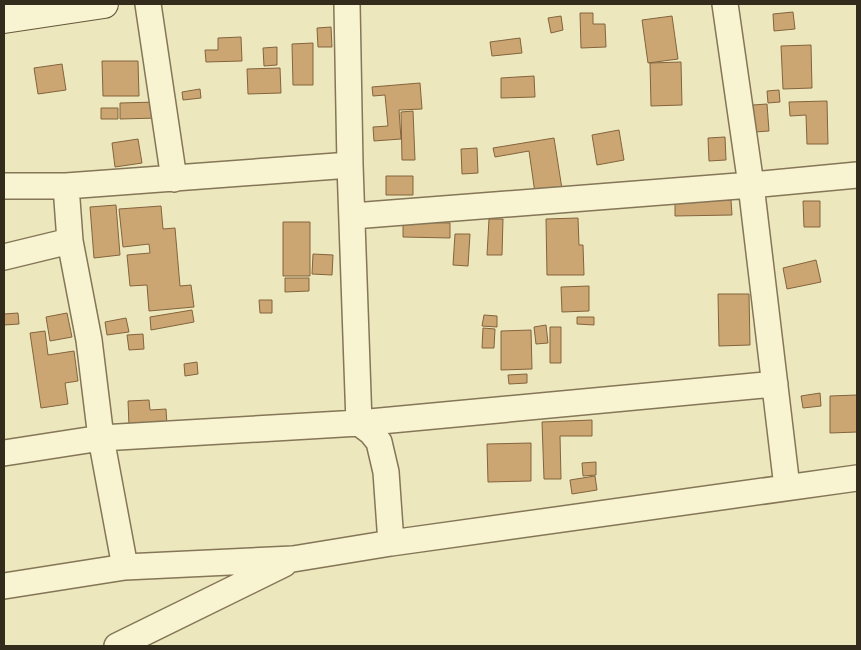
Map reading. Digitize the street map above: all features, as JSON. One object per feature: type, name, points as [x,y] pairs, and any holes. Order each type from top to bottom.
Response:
[{"type":"main road","points":[[4,19],[104,4]]},
{"type":"street","points":[[148,4],[174,179]]},
{"type":"street","points":[[347,4],[350,165],[359,423]]},
{"type":"street","points":[[725,4],[751,186],[787,487]]},
{"type":"street","points":[[4,186],[66,186],[350,165]]},
{"type":"street","points":[[353,216],[751,186],[857,175]]},
{"type":"street","points":[[66,186],[70,241],[89,340],[101,438],[125,567]]},
{"type":"street","points":[[4,257],[70,241]]},
{"type":"street","points":[[4,453],[101,438],[359,423],[776,384]]},
{"type":"street","points":[[359,423],[371,432],[379,442],[386,472],[391,543]]},
{"type":"street","points":[[4,586],[125,567],[293,559],[391,543],[857,478]]},
{"type":"street","points":[[117,646],[293,559]]},
{"type":"building","points":[[793,12],[795,29],[774,31],[773,14]]},
{"type":"building","points":[[580,13],[593,13],[593,24],[605,24],[606,47],[581,48]]},
{"type":"building","points":[[561,16],[563,30],[551,33],[548,18]]},
{"type":"building","points":[[672,16],[678,59],[648,63],[642,20]]},
{"type":"building","points":[[331,27],[332,47],[318,47],[317,28]]},
{"type":"building","points":[[241,37],[242,61],[206,62],[205,50],[218,50],[218,38]]},
{"type":"building","points":[[520,38],[522,53],[492,56],[490,42]]},
{"type":"building","points":[[313,43],[313,85],[293,85],[292,44]]},
{"type":"building","points":[[811,45],[812,88],[783,89],[781,46]]},
{"type":"building","points":[[277,47],[277,65],[264,66],[263,48]]},
{"type":"building","points":[[102,61],[138,61],[139,96],[103,96]]},
{"type":"building","points":[[681,62],[682,105],[651,106],[650,63]]},
{"type":"building","points":[[62,64],[66,90],[38,94],[34,68]]},
{"type":"building","points":[[280,68],[281,93],[248,94],[247,69]]},
{"type":"building","points":[[534,76],[535,97],[501,98],[501,78]]},
{"type":"building","points":[[420,83],[422,109],[399,110],[401,139],[374,141],[373,127],[388,126],[385,95],[373,96],[372,87]]},
{"type":"building","points":[[200,89],[201,98],[183,100],[182,92]]},
{"type":"building","points":[[779,90],[780,102],[768,103],[767,91]]},
{"type":"building","points":[[827,101],[828,144],[807,144],[806,115],[790,116],[789,102]]},
{"type":"building","points":[[157,102],[158,118],[120,119],[120,103]]},
{"type":"building","points":[[767,104],[769,131],[755,132],[753,105]]},
{"type":"building","points":[[101,108],[118,108],[118,119],[101,119]]},
{"type":"building","points":[[413,111],[415,160],[402,160],[401,112]]},
{"type":"building","points":[[619,130],[624,160],[597,165],[592,135]]},
{"type":"building","points":[[725,137],[726,160],[709,161],[708,138]]},
{"type":"building","points":[[554,138],[562,189],[535,193],[529,151],[495,157],[493,148]]},
{"type":"building","points":[[138,139],[142,163],[115,167],[112,143]]},
{"type":"building","points":[[477,148],[478,173],[462,174],[461,149]]},
{"type":"building","points":[[386,176],[413,176],[413,195],[386,195]]},
{"type":"building","points":[[731,200],[732,215],[675,216],[675,201]]},
{"type":"building","points":[[803,201],[820,201],[820,227],[804,227]]},
{"type":"building","points":[[116,205],[120,255],[94,258],[90,207]]},
{"type":"building","points":[[161,206],[163,229],[175,228],[180,286],[191,285],[194,307],[149,311],[147,285],[130,286],[127,255],[150,253],[149,244],[123,247],[119,209]]},
{"type":"building","points":[[578,218],[579,245],[583,245],[584,275],[547,275],[546,219]]},
{"type":"building","points":[[489,219],[503,219],[502,255],[487,255]]},
{"type":"building","points":[[283,222],[310,222],[310,276],[283,276]]},
{"type":"building","points":[[403,222],[450,223],[450,238],[403,237]]},
{"type":"building","points":[[455,234],[470,234],[468,266],[453,265]]},
{"type":"building","points":[[313,254],[333,255],[332,275],[312,274]]},
{"type":"building","points":[[816,260],[821,282],[787,289],[783,268]]},
{"type":"building","points":[[285,278],[309,278],[309,291],[285,292]]},
{"type":"building","points":[[589,286],[589,311],[562,312],[561,287]]},
{"type":"building","points":[[718,294],[749,294],[750,345],[719,346]]},
{"type":"building","points":[[259,300],[272,300],[272,313],[260,313]]},
{"type":"building","points":[[192,310],[194,322],[151,330],[150,317]]},
{"type":"building","points":[[18,313],[19,324],[4,325],[4,314]]},
{"type":"building","points":[[67,313],[72,337],[50,341],[46,317]]},
{"type":"building","points":[[484,315],[497,316],[497,327],[482,326]]},
{"type":"building","points":[[577,317],[594,317],[594,325],[577,324]]},
{"type":"building","points":[[126,318],[129,332],[107,335],[105,322]]},
{"type":"building","points":[[546,325],[548,343],[536,344],[534,327]]},
{"type":"building","points":[[550,327],[561,327],[561,363],[550,363]]},
{"type":"building","points":[[483,328],[495,329],[494,348],[482,348]]},
{"type":"building","points":[[531,330],[532,369],[501,370],[501,331]]},
{"type":"building","points":[[45,331],[48,355],[74,351],[78,381],[65,383],[68,404],[41,408],[30,333]]},
{"type":"building","points":[[143,334],[144,349],[129,350],[127,335]]},
{"type":"building","points":[[197,362],[198,374],[185,376],[184,364]]},
{"type":"building","points":[[527,374],[527,383],[509,384],[508,375]]},
{"type":"building","points":[[820,393],[821,406],[803,408],[801,396]]},
{"type":"building","points":[[857,395],[857,432],[830,433],[830,396]]},
{"type":"building","points":[[149,400],[150,410],[166,409],[167,425],[129,426],[128,401]]},
{"type":"building","points":[[592,420],[592,436],[560,436],[561,479],[544,479],[542,422]]},
{"type":"building","points":[[531,443],[531,481],[488,482],[487,444]]},
{"type":"building","points":[[596,462],[596,475],[583,476],[582,463]]},
{"type":"building","points":[[595,476],[597,490],[572,494],[570,480]]}]
